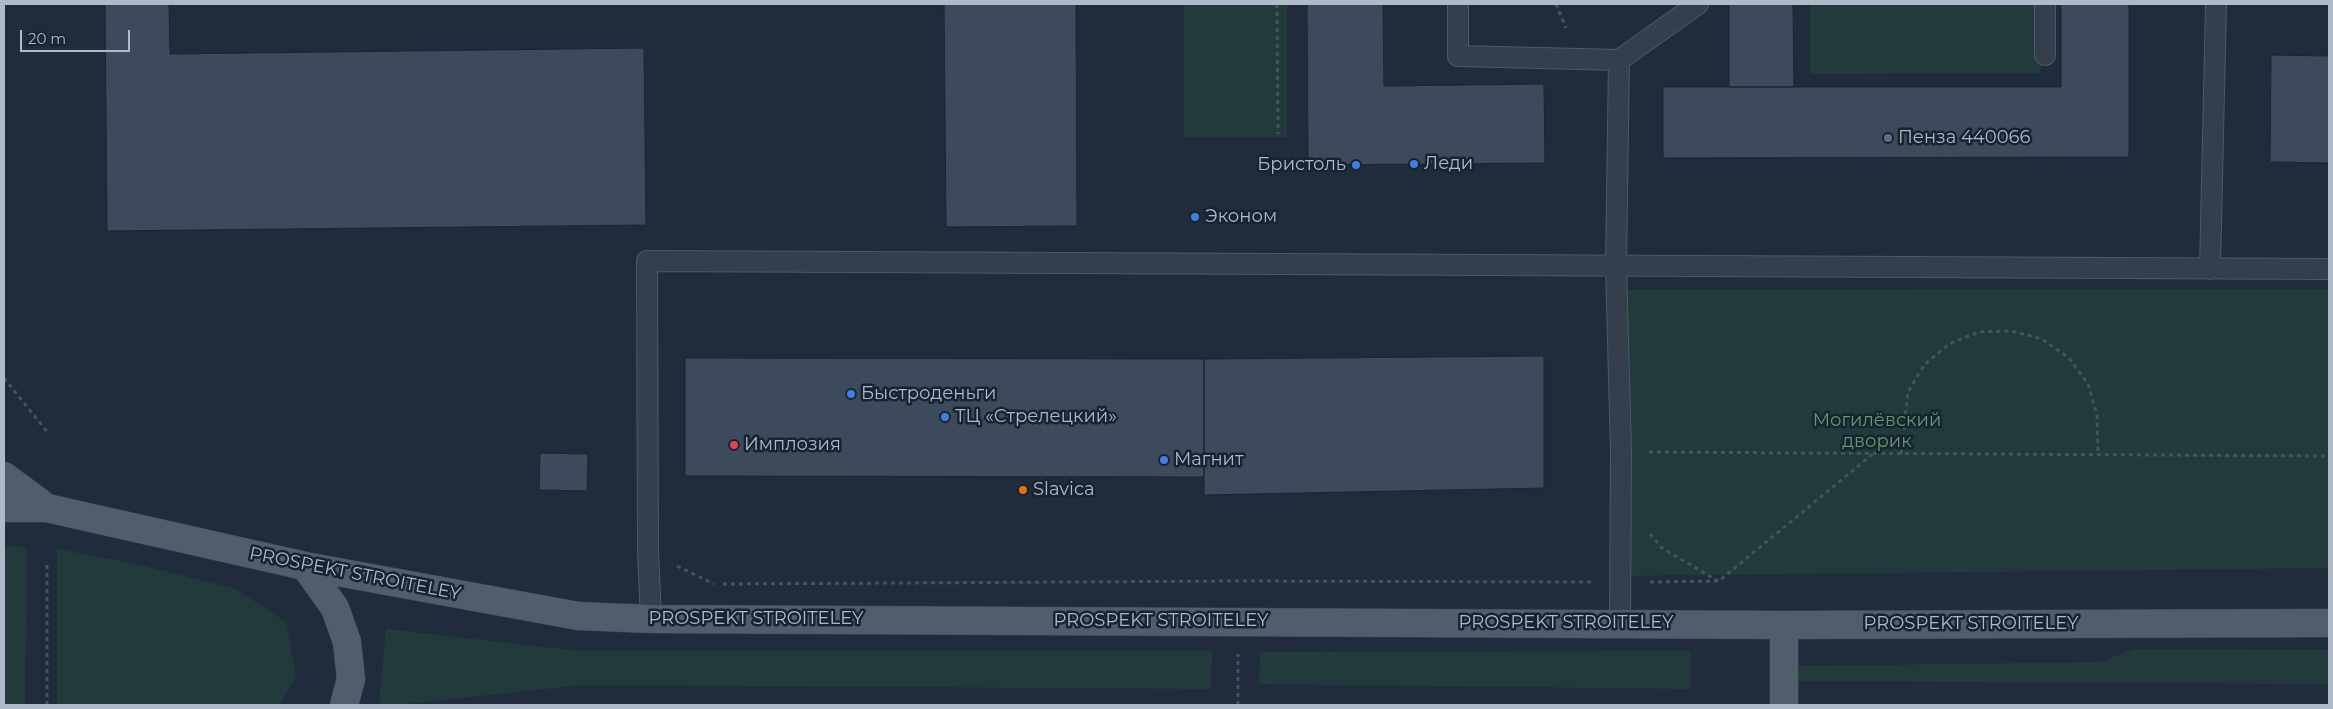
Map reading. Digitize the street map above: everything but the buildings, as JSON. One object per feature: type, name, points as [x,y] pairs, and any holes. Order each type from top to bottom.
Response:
[{"type":"main road","points":[[4,476],[48,508]]},
{"type":"main road","name":"PROSPEKT STROITELEY","points":[[4,508],[48,508],[305,566],[578,616],[651,619],[1784,625],[2329,623]]},
{"type":"main road","points":[[305,566],[335,608],[348,642],[351,679],[344,705]]},
{"type":"main road","points":[[1784,625],[1784,705]]},
{"type":"lane","points":[[1458,4],[1458,56],[1619,60],[1698,4]]},
{"type":"lane","points":[[2045,4],[2045,55]]},
{"type":"lane","points":[[2210,269],[2216,4]]},
{"type":"lane","points":[[1619,60],[1616,266],[1621,452],[1622,582],[1620,623]]},
{"type":"lane","points":[[651,619],[648,551],[646,261],[2329,270]]},
{"type":"path","points":[[1277,4],[1278,134]]},
{"type":"path","points":[[1901,454],[1908,392],[1924,365],[1949,344],[1980,332],[2012,331],[2042,339],[2069,358],[2088,384],[2097,415],[2098,455]]},
{"type":"path","points":[[4,378],[48,433]]},
{"type":"path","points":[[1621,452],[2329,456]]},
{"type":"path","points":[[648,551],[711,584],[1719,581],[1874,453]]},
{"type":"path","points":[[1621,500],[1662,548],[1719,581]]},
{"type":"path","points":[[46,705],[47,562]]},
{"type":"path","points":[[1238,621],[1238,705]]},
{"type":"green space","points":[[1184,4],[1287,4],[1287,137],[1184,137]]},
{"type":"green space","points":[[1810,4],[2040,4],[2041,73],[1810,74]]},
{"type":"green space","name":"Могилёвский дворик","points":[[2329,289],[2329,568],[1609,576],[1612,290]]},
{"type":"green space","points":[[4,545],[27,548],[25,705],[4,705]]},
{"type":"green space","points":[[57,549],[141,565],[236,589],[286,622],[296,676],[279,705],[57,705]]},
{"type":"green space","points":[[386,629],[580,651],[1212,651],[1211,689],[581,685],[397,705],[379,705]]},
{"type":"green space","points":[[2133,649],[2329,650],[2329,684],[1798,681],[1797,666],[2101,662]]},
{"type":"green space","points":[[1691,651],[1690,689],[1259,684],[1260,652]]},
{"type":"place","name":"Пенза 440066","points":[[1888,138]]},
{"type":"place","name":"Леди","points":[[1414,164]]},
{"type":"place","name":"Бристоль","points":[[1356,165]]},
{"type":"place","name":"Эконом","points":[[1195,217]]},
{"type":"place","name":"Быстроденьги","points":[[851,394]]},
{"type":"place","name":"ТЦ «Стрелецкий»","points":[[945,417]]},
{"type":"place","name":"Имплозия","points":[[734,445]]},
{"type":"place","name":"Магнит","points":[[1164,460]]},
{"type":"place","name":"Slavica","points":[[1023,490]]}]
